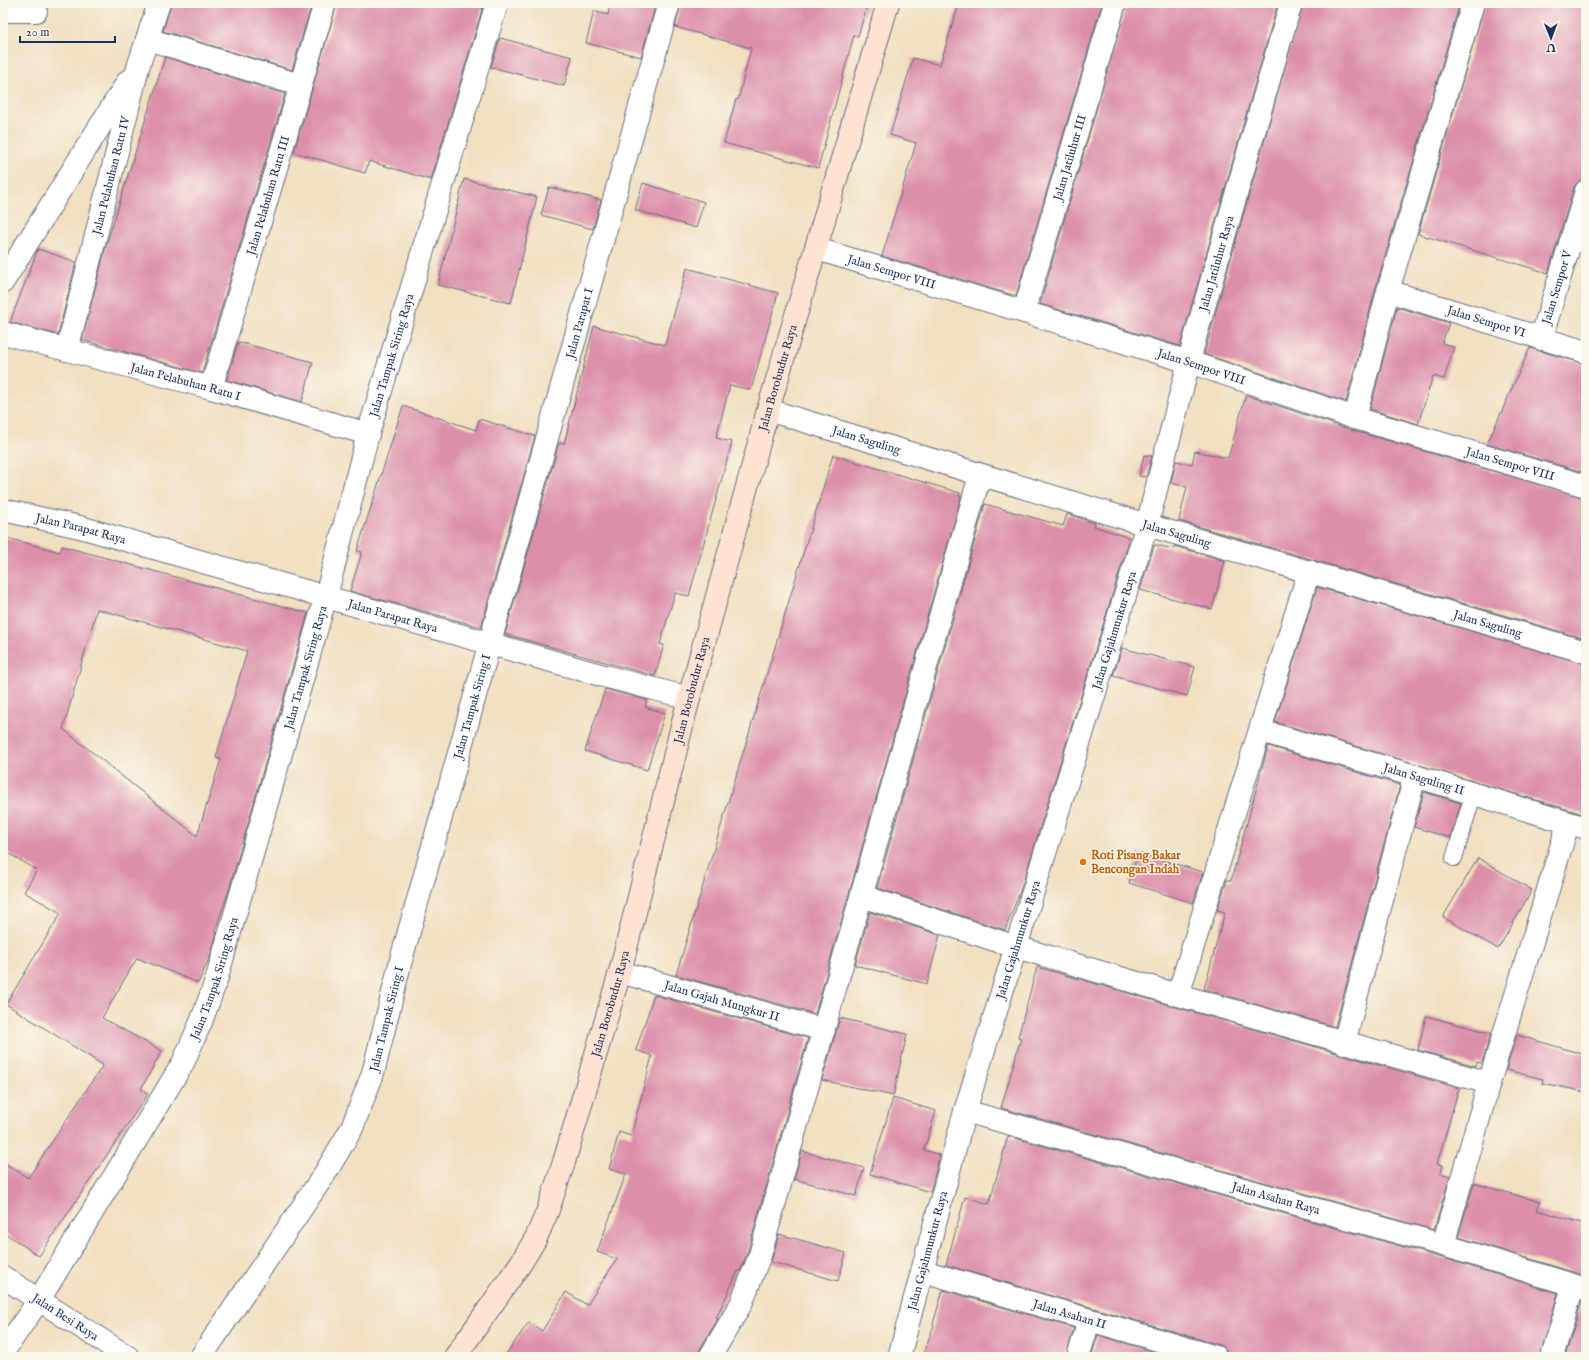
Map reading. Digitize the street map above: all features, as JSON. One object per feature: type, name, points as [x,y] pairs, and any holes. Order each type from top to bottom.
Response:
[{"type":"street","name":"Jalan Pelabuhan Ratu IV","points":[[67,350],[139,64],[159,3]]},
{"type":"street","name":"Jalan Pelabuhan Ratu III","points":[[211,388],[325,3]]},
{"type":"street","name":"Jalan Tampak Siring Raya","points":[[3,1352],[38,1300],[183,1063],[201,1022],[216,980],[326,596],[368,434],[497,3]]},
{"type":"street","name":"Jalan Parapat I","points":[[490,644],[669,3]]},
{"type":"street","name":"Jalan Borobudur Raya","points":[[455,1357],[521,1263],[536,1238],[548,1210],[620,972],[689,698],[768,410],[817,249],[888,3]]},
{"type":"street","name":"Jalan Jatiluhur III","points":[[1024,312],[1114,3]]},
{"type":"street","name":"Jalan Jatiluhur Raya","points":[[1147,525],[1189,362],[1291,3]]},
{"type":"street","points":[[1354,418],[1388,291],[1473,3]]},
{"type":"street","points":[[3,11],[36,11]]},
{"type":"street","points":[[147,39],[300,85]]},
{"type":"street","points":[[3,282],[139,64]]},
{"type":"street","name":"Jalan Sempor V","points":[[1542,339],[1586,191]]},
{"type":"street","name":"Jalan Sempor VIII","points":[[817,249],[1189,362],[1354,418],[1586,486]]},
{"type":"street","name":"Jalan Sempor VI","points":[[1388,291],[1586,352]]},
{"type":"street","name":"Jalan Pelabuhan Ratu I","points":[[3,333],[211,388],[368,434]]},
{"type":"street","name":"Jalan Saguling","points":[[768,410],[1147,525],[1586,652]]},
{"type":"street","points":[[710,1357],[741,1304],[760,1255],[980,475]]},
{"type":"street","name":"Jalan Parapat Raya","points":[[3,510],[80,527],[490,644],[689,698]]},
{"type":"street","name":"Jalan Gajahmunkur Raya","points":[[899,1357],[965,1111],[1147,525]]},
{"type":"street","points":[[1178,995],[1261,731],[1309,571]]},
{"type":"street","name":"Jalan Tampak Siring I","points":[[201,1357],[324,1175],[352,1128],[362,1106],[373,1073],[401,960],[490,644]]},
{"type":"street","name":"Jalan Saguling II","points":[[1261,731],[1415,776],[1577,826]]},
{"type":"street","points":[[1344,1043],[1415,776]]},
{"type":"street","points":[[1443,1245],[1489,1083],[1577,826]]},
{"type":"street","points":[[862,896],[1016,947],[1344,1043],[1489,1083]]},
{"type":"street","name":"Jalan Gajah Mungkur II","points":[[620,972],[824,1030]]},
{"type":"street","name":"Jalan Asahan Raya","points":[[965,1111],[1443,1245],[1579,1288]]},
{"type":"street","name":"Jalan Asahan II","points":[[923,1271],[1215,1357]]},
{"type":"street","name":"Jalan Besi Raya","points":[[3,1277],[128,1357]]},
{"type":"street","points":[[1552,1357],[1579,1288]]},
{"type":"street","points":[[1078,1357],[1089,1321]]},
{"type":"lane","points":[[1454,858],[1474,795]]},
{"type":"building","points":[[171,3],[312,3],[292,70],[163,31]]},
{"type":"building","points":[[337,3],[484,3],[431,180],[369,161],[365,173],[294,152]]},
{"type":"building","points":[[610,3],[656,3],[641,57],[586,43],[594,11],[608,15]]},
{"type":"building","points":[[681,3],[868,3],[858,36],[854,35],[818,168],[724,143],[736,99],[738,100],[751,48],[675,27]]},
{"type":"building","points":[[959,3],[1102,3],[1016,296],[882,256],[916,143],[890,135],[913,58],[940,65]]},
{"type":"building","points":[[1127,3],[1278,3],[1180,346],[1040,304]]},
{"type":"building","points":[[1303,3],[1460,3],[1376,287],[1346,402],[1204,354]]},
{"type":"building","points":[[1485,3],[1586,3],[1586,178],[1578,182],[1574,187],[1548,273],[1418,234]]},
{"type":"building","points":[[500,38],[572,57],[564,86],[491,67]]},
{"type":"building","points":[[165,57],[285,94],[202,373],[82,340],[106,246]]},
{"type":"building","points":[[464,179],[537,197],[511,303],[438,285]]},
{"type":"building","points":[[643,183],[704,202],[696,228],[635,210]]},
{"type":"building","points":[[549,187],[601,200],[593,229],[541,215]]},
{"type":"building","points":[[38,249],[76,262],[58,335],[10,322]]},
{"type":"building","points":[[687,268],[778,293],[751,390],[730,385],[716,438],[732,442],[689,596],[675,593],[660,644],[664,645],[655,676],[505,634],[559,443],[564,444],[594,326],[665,345]]},
{"type":"building","points":[[1397,307],[1449,323],[1442,343],[1454,347],[1444,379],[1433,376],[1418,424],[1370,409]]},
{"type":"building","points":[[238,342],[313,362],[302,402],[227,380]]},
{"type":"building","points":[[1530,348],[1586,364],[1586,473],[1487,444]]},
{"type":"building","points":[[1246,395],[1351,430],[1586,498],[1586,639],[1179,521],[1187,487],[1171,483],[1176,461],[1192,464],[1195,451],[1228,458]]},
{"type":"building","points":[[403,406],[476,430],[479,419],[535,436],[481,627],[350,591],[362,552],[357,551]]},
{"type":"building","points":[[833,455],[960,493],[959,496],[961,497],[815,1014],[676,975]]},
{"type":"building","points":[[1144,455],[1152,456],[1146,477],[1139,476]]},
{"type":"building","points":[[985,504],[1063,526],[1067,514],[1095,523],[1094,526],[1130,538],[1022,886],[1005,930],[877,888]]},
{"type":"building","points":[[3,537],[60,552],[62,546],[308,613],[229,890],[215,931],[217,932],[211,955],[198,983],[137,958],[102,1018],[162,1051],[141,1089],[148,1094],[39,1256],[3,1232],[3,1162],[28,1178],[103,1065],[6,1004],[61,913],[24,892],[37,870],[3,850]],"holes":[[[97,609],[247,651],[216,758],[221,759],[197,836],[63,729]]]},
{"type":"building","points":[[1156,545],[1173,549],[1174,546],[1225,561],[1212,609],[1140,590],[1154,546]]},
{"type":"building","points":[[1317,587],[1586,664],[1586,815],[1275,722]]},
{"type":"building","points":[[1122,648],[1195,667],[1187,696],[1113,676]]},
{"type":"building","points":[[605,689],[647,700],[645,707],[665,713],[647,770],[585,751]]},
{"type":"building","points":[[1268,746],[1400,785],[1335,1027],[1204,989],[1225,912],[1217,910],[1227,880],[1231,881]]},
{"type":"building","points":[[1424,792],[1461,803],[1450,838],[1414,827]]},
{"type":"building","points":[[1138,853],[1203,872],[1193,903],[1129,883]]},
{"type":"building","points":[[1478,858],[1532,890],[1498,949],[1443,917]]},
{"type":"building","points":[[870,912],[940,935],[927,984],[855,965]]},
{"type":"building","points":[[1037,967],[1459,1088],[1437,1164],[1442,1165],[1440,1173],[1450,1176],[1434,1230],[1001,1108],[1021,1038],[1018,1037]]},
{"type":"building","points":[[654,995],[808,1038],[748,1251],[740,1271],[738,1271],[716,1318],[718,1319],[699,1351],[698,1357],[504,1357],[529,1322],[542,1331],[566,1292],[587,1305],[617,1259],[597,1252],[626,1174],[609,1169],[619,1132],[631,1136],[652,1056],[636,1050]]},
{"type":"building","points":[[1426,1016],[1491,1033],[1482,1063],[1477,1062],[1476,1066],[1418,1050]]},
{"type":"building","points":[[840,1018],[907,1034],[893,1096],[822,1080]]},
{"type":"building","points":[[1517,1035],[1586,1055],[1586,1092],[1542,1083],[1543,1079],[1506,1070]]},
{"type":"building","points":[[893,1098],[936,1111],[924,1150],[940,1155],[930,1192],[870,1174]]},
{"type":"building","points":[[1008,1136],[1439,1257],[1558,1293],[1540,1357],[1228,1357],[1225,1349],[1220,1345],[946,1265],[965,1197],[989,1204]]},
{"type":"building","points":[[802,1151],[864,1168],[856,1196],[794,1179]]},
{"type":"building","points":[[1474,1183],[1540,1202],[1537,1210],[1586,1224],[1586,1276],[1458,1237]]},
{"type":"building","points":[[779,1234],[846,1253],[838,1281],[771,1262]]},
{"type":"building","points":[[943,1290],[1074,1328],[1066,1357],[922,1357],[934,1325],[933,1324]]},
{"type":"building","points":[[1582,1301],[1586,1301],[1586,1357],[1565,1357]]},
{"type":"building","points":[[1098,1335],[1172,1357],[1091,1357]]},
{"type":"place","name":"Roti Pisang Bakar Bencongan Indah","points":[[1083,862]]}]
